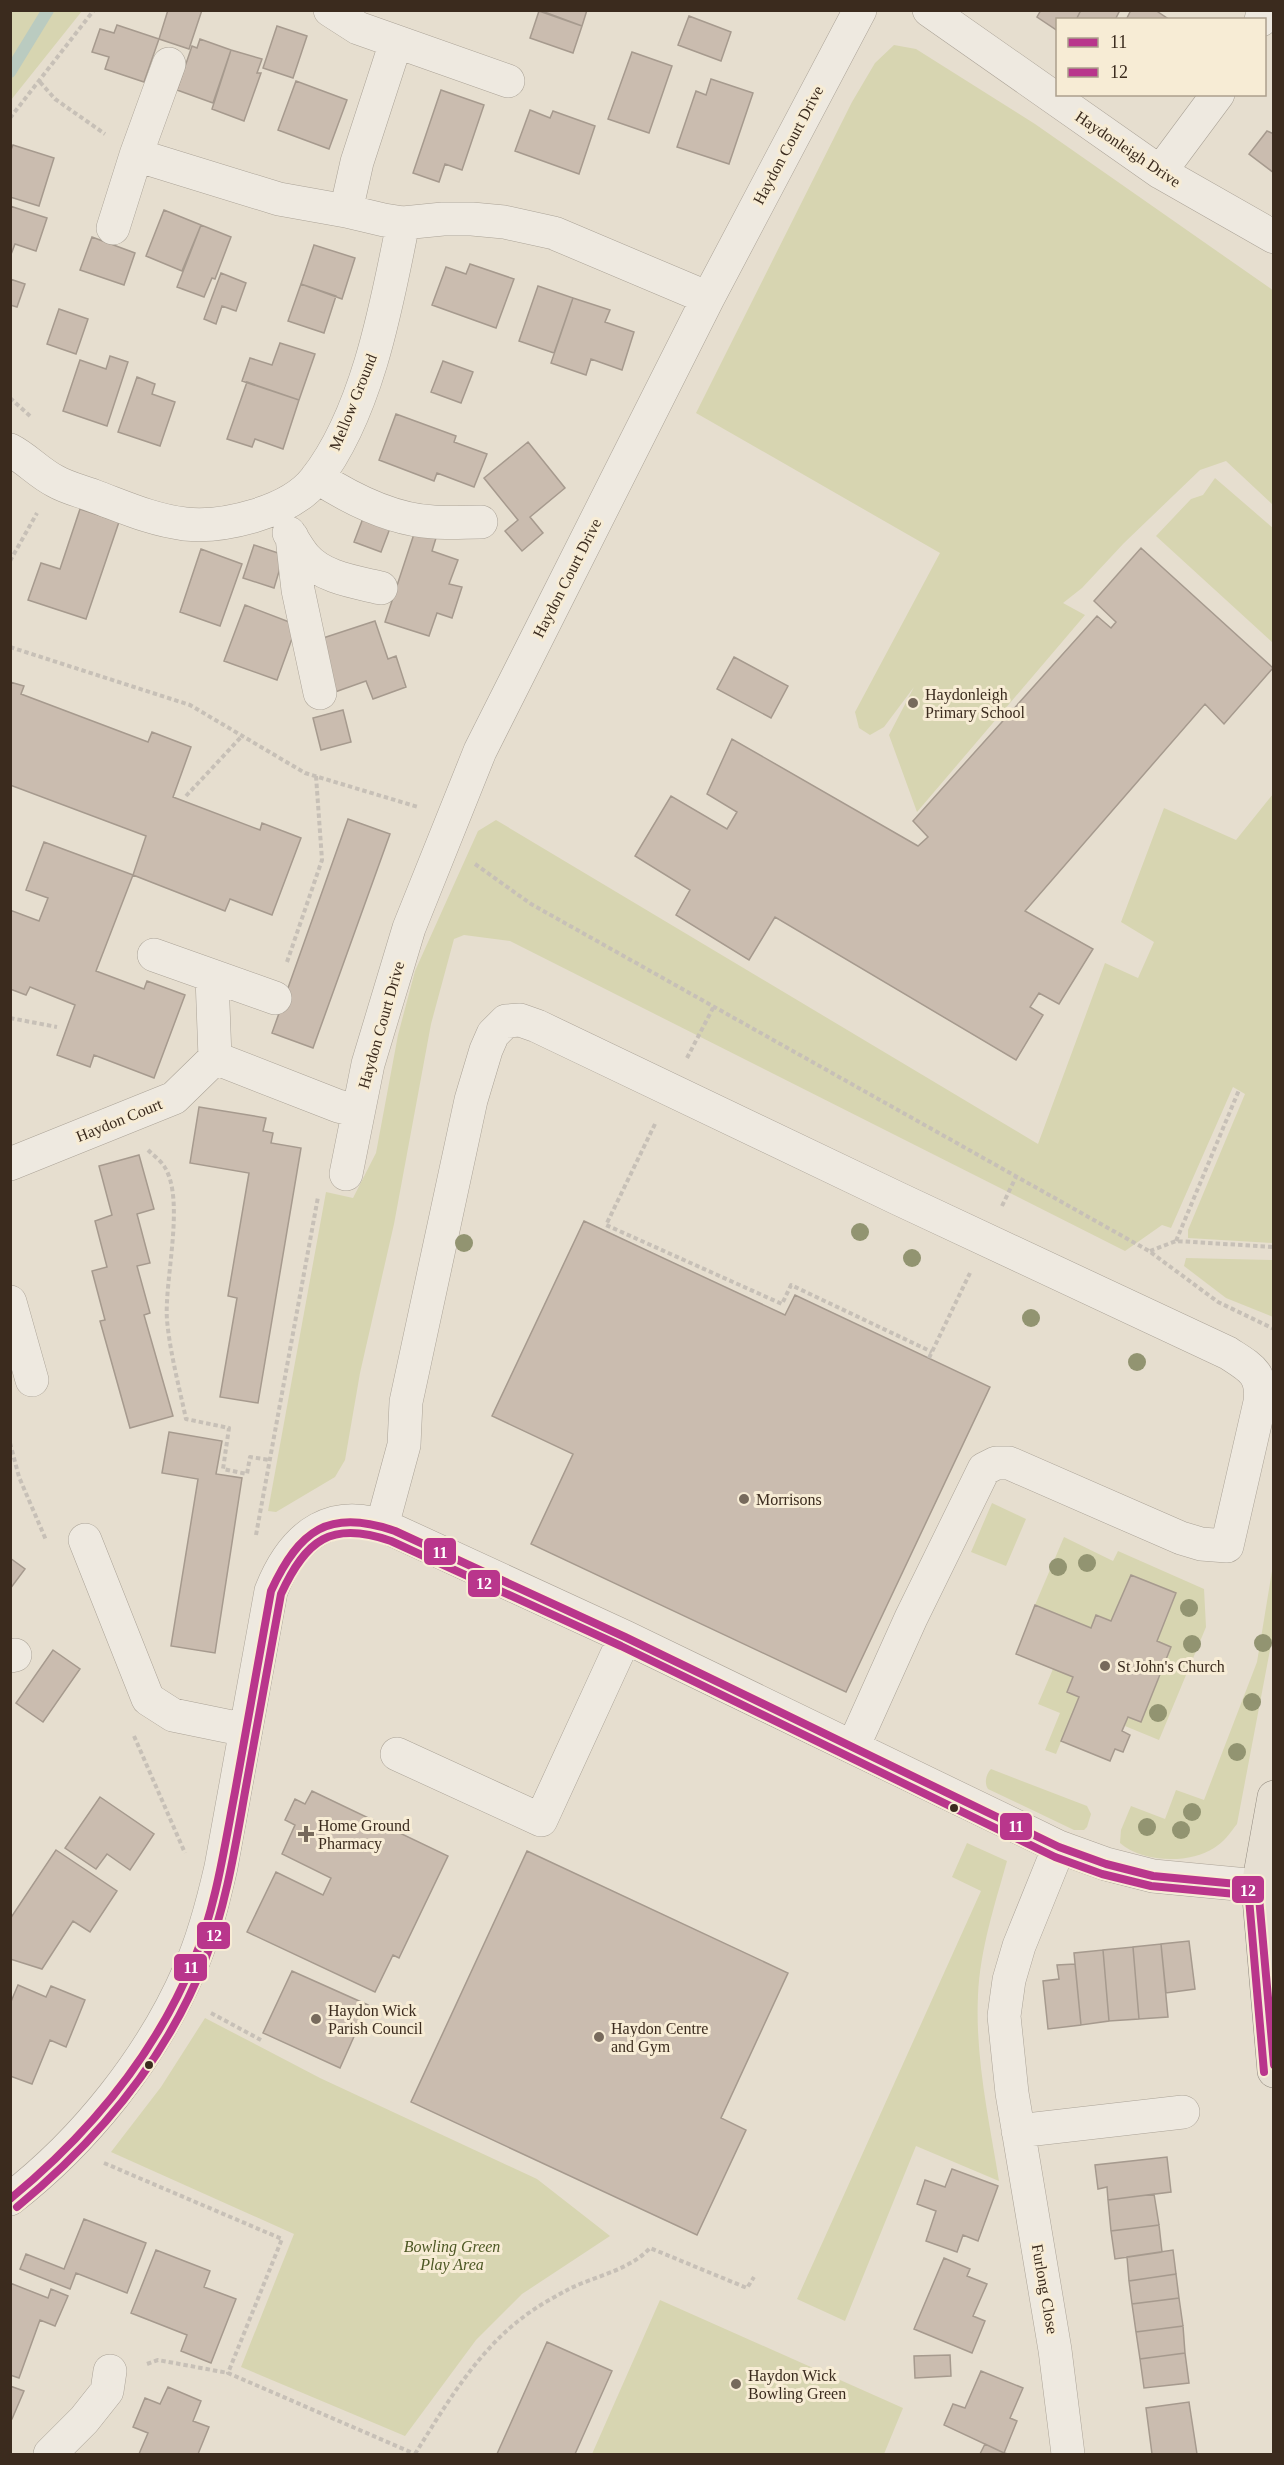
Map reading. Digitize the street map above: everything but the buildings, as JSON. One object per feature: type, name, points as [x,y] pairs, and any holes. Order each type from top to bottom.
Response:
[{"type":"main road","points":[[1274,1797],[1258,1886],[1274,2071]]},
{"type":"street","points":[[330,10],[358,28],[508,81]]},
{"type":"street","name":"Haydon Court Drive","points":[[346,1174],[368,1064],[402,950],[480,751],[708,298],[860,10]]},
{"type":"street","name":"Haydonleigh Drive","points":[[929,10],[1160,172],[1274,237]]},
{"type":"street","points":[[346,210],[357,162],[396,42]]},
{"type":"street","points":[[113,228],[136,155],[169,64]]},
{"type":"street","points":[[1160,172],[1217,96]]},
{"type":"street","points":[[136,155],[279,199],[346,210],[403,223],[472,219],[527,226],[554,233],[708,298]]},
{"type":"street","name":"Mellow Ground","points":[[10,450],[55,481],[130,511],[186,524],[237,520],[274,508],[300,494],[316,477],[342,436],[358,398],[378,335],[403,223]]},
{"type":"street","points":[[316,477],[355,500],[412,519],[433,522],[481,522]]},
{"type":"street","points":[[274,508],[305,557],[317,568],[381,588]]},
{"type":"street","points":[[292,537],[298,590],[320,693]]},
{"type":"street","points":[[154,955],[275,998]]},
{"type":"street","points":[[212,977],[215,1058],[338,1106],[358,1111]]},
{"type":"street","points":[[382,1526],[404,1445],[406,1402],[471,1100],[493,1034],[506,1021],[520,1020],[537,1026],[1228,1353],[1247,1365],[1258,1376],[1262,1386],[1260,1402],[1227,1546],[1201,1544],[1181,1538],[1009,1463],[996,1463],[984,1469],[921,1598],[853,1747]]},
{"type":"street","name":"Haydon Court","points":[[10,1164],[174,1098],[215,1058]]},
{"type":"street","points":[[10,1302],[32,1380]]},
{"type":"street","points":[[10,2199],[75,2141],[98,2115],[128,2076],[178,1995],[193,1962],[212,1904],[271,1591],[286,1560],[305,1538],[331,1523],[355,1521],[382,1526],[624,1637],[1059,1847],[1106,1864],[1154,1876],[1258,1886]]},
{"type":"street","points":[[85,1540],[148,1699],[173,1715],[246,1730]]},
{"type":"street","points":[[397,1754],[541,1820],[624,1637]]},
{"type":"street","name":"Furlong Close","points":[[1059,1847],[1019,1946],[1006,1998],[1004,2016],[1012,2093],[1055,2350],[1068,2454]]},
{"type":"street","points":[[1018,2131],[1183,2112]]},
{"type":"street","points":[[50,2454],[84,2420],[108,2381]]},
{"type":"path","points":[[10,118],[94,10]]},
{"type":"path","points":[[40,82],[55,99],[136,155]]},
{"type":"path","points":[[10,561],[55,481]]},
{"type":"path","points":[[10,647],[190,705],[305,773],[448,829],[531,904],[1149,1251],[1218,1302],[1274,1329]]},
{"type":"path","points":[[186,796],[242,736]]},
{"type":"path","points":[[275,998],[322,860],[316,776]]},
{"type":"path","points":[[713,1008],[670,1090],[606,1225],[782,1304],[791,1285],[932,1352]]},
{"type":"path","points":[[10,1018],[57,1028]]},
{"type":"path","points":[[1176,1241],[1239,1090]]},
{"type":"path","points":[[116,1122],[164,1166],[170,1181],[173,1235],[167,1318],[186,1419],[229,1428],[223,1469],[247,1473],[250,1457],[270,1460]]},
{"type":"path","points":[[1149,1251],[1176,1241],[1274,1247]]},
{"type":"path","points":[[202,2008],[261,2040]]},
{"type":"path","points":[[99,2160],[282,2239],[228,2373]]},
{"type":"path","points":[[108,2381],[158,2360],[228,2373],[415,2454],[453,2392],[489,2349],[522,2318],[569,2289],[640,2258],[650,2248],[747,2288],[754,2277]]},
{"type":"green space","points":[[10,11],[82,11],[11,100]]},
{"type":"green space","points":[[894,45],[916,49],[1035,124],[1274,291],[1273,505],[1226,461],[1200,470],[1124,543],[1082,588],[1063,603],[1085,615],[917,812],[889,735],[914,687],[884,727],[870,735],[859,728],[855,712],[940,553],[696,413],[852,102],[875,63]]},
{"type":"green space","points":[[1215,478],[1273,528],[1273,643],[1156,536],[1191,499],[1203,495]]},
{"type":"green space","points":[[1273,794],[1273,1243],[1188,1238],[1188,1230],[1245,1094],[1233,1087],[1171,1228],[1162,1225],[1125,1251],[510,941],[464,935],[454,939],[431,1024],[394,1224],[360,1373],[345,1460],[335,1477],[276,1512],[268,1511],[326,1192],[353,1198],[376,1153],[398,1035],[415,971],[478,831],[496,820],[1038,1144],[1105,963],[1138,978],[1154,942],[1121,922],[1164,808],[1236,840]]},
{"type":"green space","points":[[1186,1258],[1273,1260],[1273,1317],[1226,1298],[1184,1266]]},
{"type":"green space","points":[[992,1503],[1026,1519],[1006,1566],[971,1552]]},
{"type":"green space","points":[[1064,1537],[1113,1561],[1118,1551],[1204,1589],[1206,1627],[1159,1740],[1125,1726],[1128,1717],[1141,1722],[1171,1648],[1157,1641],[1176,1593],[1131,1575],[1111,1621],[1096,1615],[1091,1628],[1035,1605]]},
{"type":"green space","points":[[1273,1565],[1273,1634],[1237,1824],[1218,1846],[1192,1857],[1153,1858],[1129,1850],[1120,1843],[1121,1830],[1131,1806],[1165,1819],[1176,1790],[1204,1800],[1257,1662]]},
{"type":"green space","points":[[1053,1669],[1073,1677],[1067,1692],[1079,1697],[1056,1754],[1045,1750],[1060,1713],[1038,1704]]},
{"type":"green space","points":[[991,1769],[1087,1806],[1091,1814],[1087,1827],[1084,1830],[1074,1830],[988,1789],[986,1779]]},
{"type":"green space","points":[[967,1843],[1007,1861],[985,1944],[978,1995],[981,2065],[999,2181],[916,2146],[845,2321],[797,2299],[981,1891],[952,1877]]},
{"type":"green space","name":"Bowling Green Play Area","points":[[205,2018],[320,2078],[537,2179],[610,2236],[522,2294],[476,2340],[405,2436],[241,2367],[294,2234],[111,2152],[161,2087]]},
{"type":"green space","name":"Haydon Wick Bowling Green","points":[[660,2300],[903,2408],[884,2454],[592,2454]]},
{"type":"waterway","points":[[10,72],[48,10]]},
{"type":"transit line","name":"11","points":[[10,2199],[67,2148],[117,2091],[160,2028],[178,1995],[202,1940],[219,1877],[271,1591],[293,1553],[305,1539],[334,1524],[352,1522],[372,1524],[395,1531],[625,1637],[1059,1847],[1106,1864],[1153,1876],[1258,1886]]},
{"type":"transit line","name":"12","points":[[17,2207],[102,2126],[150,2064],[189,1996],[212,1940],[229,1877],[281,1594],[300,1560],[323,1539],[336,1534],[370,1535],[391,1541],[621,1646],[1055,1857],[1102,1874],[1151,1886],[1257,1896]]},
{"type":"transit line","name":"11","points":[[1258,1886],[1274,2065]]},
{"type":"transit line","name":"12","points":[[1248,1887],[1264,2072]]},
{"type":"place","name":"Haydonleigh Primary School","points":[[913,703]]},
{"type":"place","name":"Morrisons","points":[[744,1499]]},
{"type":"place","name":"St John's Church","points":[[1105,1666]]},
{"type":"place","name":"Home Ground Pharmacy","points":[[306,1834]]},
{"type":"place","name":"Haydon Wick Parish Council","points":[[316,2019]]},
{"type":"place","name":"Haydon Centre and Gym","points":[[599,2037]]},
{"type":"place","name":"Haydon Wick Bowling Green","points":[[736,2384]]}]
